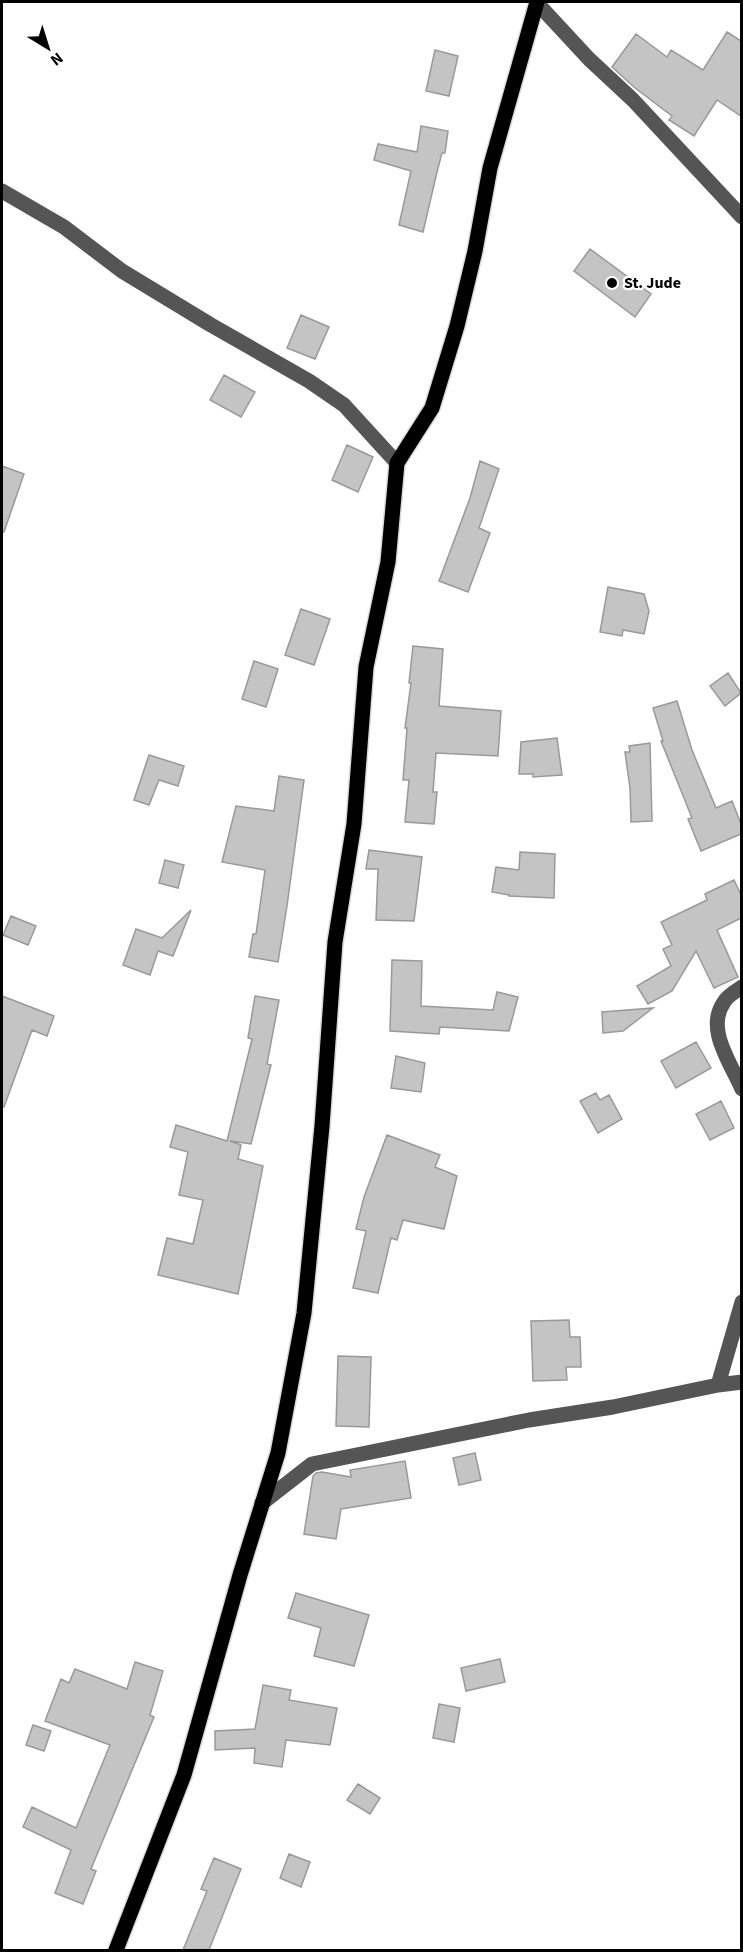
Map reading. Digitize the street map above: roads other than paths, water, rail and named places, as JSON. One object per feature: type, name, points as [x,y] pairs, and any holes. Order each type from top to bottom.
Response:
[{"type":"main road","points":[[116,1950],[184,1775],[278,1453],[304,1313],[322,1126],[335,942],[354,824],[366,667],[388,562],[397,463],[432,408],[457,326],[475,251],[490,168],[537,2]]},
{"type":"street","points":[[537,2],[589,59],[633,100],[741,217]]},
{"type":"street","points":[[2,191],[64,227],[132,277],[318,387],[344,405],[397,463]]},
{"type":"street","points":[[741,987],[724,1001],[716,1022],[721,1042],[741,1089]]},
{"type":"street","points":[[718,1385],[741,1302]]},
{"type":"street","points":[[262,1503],[312,1464],[529,1420],[613,1407],[741,1382]]},
{"type":"place","name":"St. Jude","points":[[612,283]]}]
